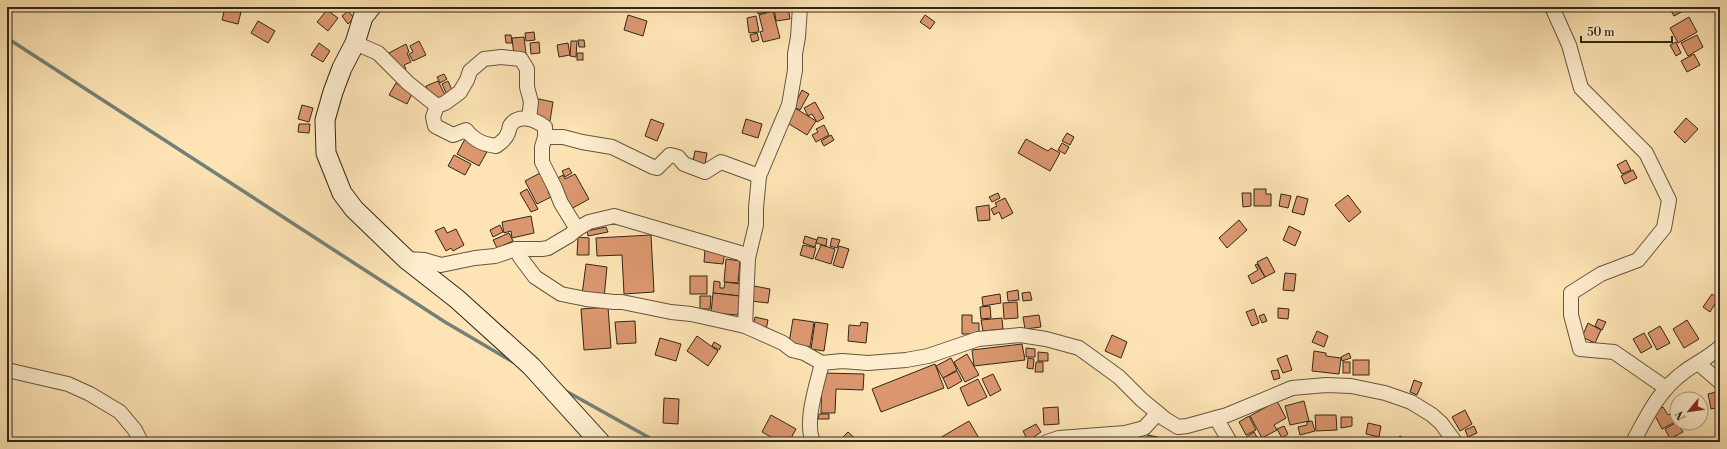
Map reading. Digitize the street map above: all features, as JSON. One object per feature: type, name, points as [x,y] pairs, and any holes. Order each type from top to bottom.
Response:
[{"type":"main road","points":[[371,7],[363,17],[355,43],[342,68],[326,115],[324,136],[326,153],[338,184],[347,201],[406,259],[457,300],[520,355],[600,442]]},
{"type":"street","points":[[745,326],[748,258],[756,225],[759,176],[789,105],[795,70],[795,54],[800,7]]},
{"type":"street","points":[[1552,7],[1569,45],[1581,88],[1646,153],[1669,200],[1664,228],[1638,260],[1601,274],[1571,293],[1571,315],[1580,349],[1614,352],[1666,388]]},
{"type":"street","points":[[355,43],[378,53],[403,78],[437,106]]},
{"type":"street","points":[[529,119],[531,102],[527,86],[527,69],[521,59],[501,57],[484,59],[470,71],[460,92],[445,103],[437,106],[433,117],[435,126],[453,135],[466,130],[472,137],[483,144],[496,146],[505,140],[510,127],[514,122],[523,118],[545,126],[545,137],[542,147],[542,162],[561,203],[577,229]]},
{"type":"street","points":[[545,137],[563,137],[612,147],[653,168],[657,168],[670,155],[678,157],[684,164],[705,172],[721,162],[759,176]]},
{"type":"street","points":[[406,259],[424,260],[441,265],[475,258],[495,256],[516,249],[548,248],[590,222],[614,216],[740,254],[748,258]]},
{"type":"street","points":[[516,249],[535,277],[561,294],[586,299],[622,302],[671,312],[697,314],[734,325],[745,326],[783,343],[792,350],[804,353],[822,363],[842,361],[868,363],[906,360],[928,356],[978,339],[994,336],[1020,335],[1046,339],[1079,348],[1119,377],[1142,400],[1165,419],[1178,427],[1227,415],[1292,388],[1326,385],[1351,386],[1385,393],[1411,402],[1432,415],[1441,423],[1455,442]]},
{"type":"street","points":[[1633,442],[1649,411],[1666,388],[1685,370],[1713,354],[1720,347]]},
{"type":"street","points":[[813,442],[811,437],[810,422],[812,402],[822,363]]},
{"type":"street","points":[[1698,363],[1720,382]]},
{"type":"street","points":[[7,370],[62,382],[90,394],[120,412],[135,430],[141,442]]},
{"type":"street","points":[[1048,442],[1059,438],[1125,433],[1144,428],[1158,413]]},
{"type":"street","points":[[1216,418],[1230,442]]},
{"type":"building","points":[[757,7],[765,7],[766,12],[758,14]]},
{"type":"building","points":[[774,7],[788,7],[790,19],[776,21]]},
{"type":"building","points":[[1669,7],[1686,7],[1687,9],[1674,16]]},
{"type":"building","points":[[225,8],[241,12],[238,24],[222,20]]},
{"type":"building","points":[[327,10],[338,18],[328,31],[317,22]]},
{"type":"building","points":[[348,11],[354,18],[348,24],[342,16]]},
{"type":"building","points":[[773,11],[780,38],[763,42],[760,32],[763,31],[759,15]]},
{"type":"building","points":[[628,15],[647,21],[643,36],[624,30]]},
{"type":"building","points":[[925,15],[935,22],[930,29],[920,22]]},
{"type":"building","points":[[756,16],[759,32],[749,33],[747,18]]},
{"type":"building","points":[[1689,17],[1697,32],[1678,43],[1670,28]]},
{"type":"building","points":[[258,21],[275,31],[268,43],[251,33]]},
{"type":"building","points":[[534,32],[535,40],[526,41],[525,33]]},
{"type":"building","points":[[757,33],[759,40],[752,42],[750,35]]},
{"type":"building","points":[[505,35],[511,35],[512,43],[506,43]]},
{"type":"building","points":[[1697,35],[1703,47],[1688,56],[1681,43]]},
{"type":"building","points":[[524,37],[526,54],[514,56],[512,38]]},
{"type":"building","points":[[578,40],[584,40],[585,47],[579,47]]},
{"type":"building","points":[[419,41],[426,55],[413,61],[409,54],[413,52],[410,46]]},
{"type":"building","points":[[571,41],[577,41],[576,57],[570,56]]},
{"type":"building","points":[[539,42],[540,53],[531,54],[530,43]]},
{"type":"building","points":[[1676,42],[1681,53],[1676,56],[1670,45]]},
{"type":"building","points":[[319,43],[330,51],[323,62],[311,55]]},
{"type":"building","points":[[568,43],[570,55],[559,57],[557,45]]},
{"type":"building","points":[[406,44],[409,52],[407,53],[411,62],[404,65],[406,69],[399,72],[389,53]]},
{"type":"building","points":[[577,53],[583,53],[583,60],[577,60]]},
{"type":"building","points":[[1694,54],[1700,65],[1687,72],[1681,61]]},
{"type":"building","points":[[444,74],[447,79],[440,83],[437,77]]},
{"type":"building","points":[[438,81],[445,95],[433,101],[426,86]]},
{"type":"building","points":[[448,81],[453,92],[447,95],[442,84]]},
{"type":"building","points":[[396,83],[413,92],[407,104],[389,95]]},
{"type":"building","points":[[802,90],[809,94],[800,110],[794,107]]},
{"type":"building","points":[[534,98],[553,102],[550,121],[531,117]]},
{"type":"building","points":[[815,102],[824,118],[817,122],[812,114],[808,116],[804,108]]},
{"type":"building","points":[[302,105],[313,108],[309,122],[298,119]]},
{"type":"building","points":[[795,108],[816,121],[807,135],[786,122]]},
{"type":"building","points":[[1686,118],[1698,129],[1685,143],[1674,132]]},
{"type":"building","points":[[651,119],[664,124],[657,141],[645,136]]},
{"type":"building","points":[[746,119],[762,124],[758,138],[742,133]]},
{"type":"building","points":[[299,124],[310,124],[309,133],[298,132]]},
{"type":"building","points":[[824,125],[829,135],[816,142],[812,135],[818,132],[816,129]]},
{"type":"building","points":[[1067,133],[1074,137],[1070,145],[1062,141]]},
{"type":"building","points":[[831,135],[834,140],[824,146],[821,141]]},
{"type":"building","points":[[465,139],[488,150],[479,166],[457,154]]},
{"type":"building","points":[[1026,139],[1048,151],[1051,148],[1060,153],[1050,171],[1018,153]]},
{"type":"building","points":[[1062,143],[1069,147],[1065,154],[1058,150]]},
{"type":"building","points":[[695,151],[707,153],[704,169],[692,166]]},
{"type":"building","points":[[454,155],[471,164],[465,175],[448,166]]},
{"type":"building","points":[[1626,160],[1631,170],[1622,174],[1617,165]]},
{"type":"building","points":[[569,168],[572,173],[565,177],[562,171]]},
{"type":"building","points":[[1633,170],[1637,178],[1625,184],[1621,176]]},
{"type":"building","points":[[542,172],[551,190],[548,192],[551,197],[537,204],[525,181]]},
{"type":"building","points":[[575,174],[589,199],[571,209],[554,180],[563,175],[565,179]]},
{"type":"building","points":[[527,189],[538,209],[531,212],[520,193]]},
{"type":"building","points":[[1254,189],[1266,189],[1266,194],[1271,194],[1271,206],[1254,206]]},
{"type":"building","points":[[998,193],[1000,198],[992,202],[989,197]]},
{"type":"building","points":[[1242,193],[1251,193],[1251,206],[1243,207]]},
{"type":"building","points":[[1281,194],[1291,196],[1288,208],[1279,206]]},
{"type":"building","points":[[1348,195],[1361,212],[1349,222],[1335,205]]},
{"type":"building","points":[[1297,196],[1308,199],[1304,215],[1292,212]]},
{"type":"building","points":[[1005,198],[1013,213],[1002,219],[999,212],[994,215],[991,209],[997,206],[995,203]]},
{"type":"building","points":[[989,205],[990,220],[978,221],[976,207]]},
{"type":"building","points":[[531,216],[534,233],[512,238],[511,231],[504,233],[502,222]]},
{"type":"building","points":[[1239,220],[1247,230],[1227,248],[1219,238]]},
{"type":"building","points":[[500,225],[503,232],[493,237],[490,230]]},
{"type":"building","points":[[1289,226],[1301,232],[1295,246],[1283,240]]},
{"type":"building","points":[[444,227],[447,233],[456,229],[464,245],[453,251],[451,248],[446,251],[435,231]]},
{"type":"building","points":[[606,227],[608,232],[588,236],[587,231]]},
{"type":"building","points":[[509,233],[513,241],[497,248],[493,240]]},
{"type":"building","points":[[651,235],[654,292],[624,294],[622,255],[597,256],[596,238]]},
{"type":"building","points":[[805,236],[817,240],[815,247],[803,243]]},
{"type":"building","points":[[578,237],[589,238],[589,255],[577,255]]},
{"type":"building","points":[[818,237],[827,239],[826,246],[816,243]]},
{"type":"building","points":[[832,238],[840,240],[837,248],[830,246]]},
{"type":"building","points":[[803,245],[816,248],[813,259],[800,255]]},
{"type":"building","points":[[821,245],[835,249],[831,264],[815,259]]},
{"type":"building","points":[[839,246],[849,249],[843,268],[833,265]]},
{"type":"building","points":[[705,249],[725,251],[723,264],[704,262]]},
{"type":"building","points":[[1267,257],[1275,272],[1265,277],[1257,262]]},
{"type":"building","points":[[726,259],[740,261],[738,283],[724,282]]},
{"type":"building","points":[[586,264],[607,267],[604,298],[582,295]]},
{"type":"building","points":[[1257,264],[1265,277],[1252,284],[1248,276],[1258,270],[1255,265]]},
{"type":"building","points":[[1285,273],[1296,274],[1294,291],[1283,290]]},
{"type":"building","points":[[690,276],[707,276],[707,294],[690,294]]},
{"type":"building","points":[[714,281],[720,282],[720,288],[724,288],[725,282],[741,284],[740,296],[713,293]]},
{"type":"building","points":[[754,286],[770,289],[768,303],[751,301]]},
{"type":"building","points":[[1018,290],[1019,300],[1008,301],[1007,292]]},
{"type":"building","points":[[1030,292],[1032,300],[1023,301],[1022,293]]},
{"type":"building","points":[[713,293],[740,296],[738,315],[711,313]]},
{"type":"building","points":[[1000,294],[1001,303],[983,306],[982,297]]},
{"type":"building","points":[[1712,294],[1718,299],[1710,312],[1703,307]]},
{"type":"building","points":[[700,296],[711,296],[710,309],[700,309]]},
{"type":"building","points":[[1017,302],[1018,318],[1004,319],[1003,303]]},
{"type":"building","points":[[990,306],[991,318],[981,319],[980,307]]},
{"type":"building","points":[[608,307],[611,348],[584,350],[581,309]]},
{"type":"building","points":[[1278,308],[1289,309],[1288,319],[1278,318]]},
{"type":"building","points":[[1254,309],[1259,323],[1252,326],[1246,312]]},
{"type":"building","points":[[1264,314],[1267,321],[1262,323],[1259,316]]},
{"type":"building","points":[[962,315],[972,315],[972,323],[979,323],[979,334],[962,334]]},
{"type":"building","points":[[1039,315],[1041,327],[1025,329],[1023,317]]},
{"type":"building","points":[[755,317],[768,320],[766,330],[753,327]]},
{"type":"building","points":[[1002,318],[1003,329],[983,331],[981,320]]},
{"type":"building","points":[[793,319],[814,322],[810,347],[789,343]]},
{"type":"building","points":[[1598,319],[1606,322],[1602,330],[1595,326]]},
{"type":"building","points":[[1687,320],[1699,339],[1684,348],[1673,329]]},
{"type":"building","points":[[635,321],[636,343],[617,344],[615,322]]},
{"type":"building","points":[[815,322],[828,324],[824,351],[811,349]]},
{"type":"building","points":[[861,322],[868,323],[866,343],[848,341],[849,325],[860,326]]},
{"type":"building","points":[[1588,323],[1601,330],[1595,343],[1582,337]]},
{"type":"building","points":[[1660,326],[1670,343],[1657,350],[1648,333]]},
{"type":"building","points":[[1317,331],[1328,336],[1324,347],[1312,342]]},
{"type":"building","points":[[1644,333],[1652,347],[1641,353],[1633,339]]},
{"type":"building","points":[[1112,335],[1127,342],[1121,358],[1105,351]]},
{"type":"building","points":[[697,336],[718,351],[708,366],[687,351]]},
{"type":"building","points":[[660,338],[681,344],[676,361],[655,355]]},
{"type":"building","points":[[714,342],[721,346],[719,350],[712,346]]},
{"type":"building","points":[[1022,344],[1025,360],[974,366],[972,350]]},
{"type":"building","points":[[1026,348],[1035,349],[1035,357],[1026,357]]},
{"type":"building","points":[[1314,351],[1326,353],[1326,356],[1341,358],[1339,374],[1312,371]]},
{"type":"building","points":[[1038,352],[1048,353],[1048,361],[1038,361]]},
{"type":"building","points":[[1349,353],[1351,358],[1342,361],[1341,357]]},
{"type":"building","points":[[967,354],[979,375],[965,382],[954,362]]},
{"type":"building","points":[[1287,355],[1292,370],[1283,373],[1277,359]]},
{"type":"building","points":[[951,358],[957,370],[943,378],[936,366]]},
{"type":"building","points":[[1028,358],[1034,359],[1033,369],[1027,368]]},
{"type":"building","points":[[1353,360],[1369,360],[1369,375],[1353,375]]},
{"type":"building","points":[[1036,362],[1043,362],[1043,372],[1035,372]]},
{"type":"building","points":[[1343,362],[1350,362],[1350,373],[1343,373]]},
{"type":"building","points":[[935,364],[944,388],[881,412],[872,389]]},
{"type":"building","points":[[1278,370],[1280,378],[1274,380],[1271,371]]},
{"type":"building","points":[[957,371],[962,381],[948,389],[943,378]]},
{"type":"building","points":[[822,373],[864,374],[863,390],[836,389],[835,413],[821,413]]},
{"type":"building","points":[[993,374],[1001,390],[990,396],[982,379]]},
{"type":"building","points":[[978,379],[987,397],[968,406],[960,388]]},
{"type":"building","points":[[1414,380],[1422,383],[1417,395],[1410,392]]},
{"type":"building","points":[[1720,391],[1720,407],[1711,409],[1709,394]]},
{"type":"building","points":[[664,398],[679,399],[678,424],[663,423]]},
{"type":"building","points":[[1277,401],[1286,418],[1274,425],[1277,430],[1262,438],[1250,416]]},
{"type":"building","points":[[1304,401],[1309,421],[1290,425],[1285,406]]},
{"type":"building","points":[[1058,407],[1059,424],[1044,425],[1043,408]]},
{"type":"building","points":[[1663,407],[1669,414],[1669,425],[1662,429],[1653,412]]},
{"type":"building","points":[[1465,410],[1472,424],[1460,431],[1452,417]]},
{"type":"building","points":[[819,414],[829,414],[829,419],[818,419]]},
{"type":"building","points":[[771,415],[796,429],[789,442],[780,442],[762,432]]},
{"type":"building","points":[[1315,415],[1336,415],[1337,430],[1316,431]]},
{"type":"building","points":[[1249,416],[1256,430],[1246,435],[1239,422]]},
{"type":"building","points":[[1341,417],[1352,417],[1352,426],[1341,428]]},
{"type":"building","points":[[969,421],[980,440],[976,442],[933,442]]},
{"type":"building","points":[[1312,421],[1315,431],[1300,435],[1298,427],[1307,425],[1307,422]]},
{"type":"building","points":[[1368,423],[1381,426],[1379,437],[1366,434]]},
{"type":"building","points":[[1036,424],[1041,432],[1028,441],[1023,431]]},
{"type":"building","points":[[1284,426],[1288,434],[1282,438],[1277,429]]},
{"type":"building","points":[[1474,426],[1477,433],[1468,437],[1465,430]]},
{"type":"building","points":[[1669,427],[1669,431],[1683,432],[1670,439],[1665,429]]},
{"type":"building","points":[[848,432],[859,442],[838,442]]},
{"type":"building","points":[[1254,432],[1258,439],[1249,442],[1246,437]]},
{"type":"building","points":[[1148,435],[1166,439],[1166,442],[1147,442]]},
{"type":"building","points":[[1400,436],[1409,442],[1395,442]]},
{"type":"waterway","points":[[7,38],[445,322],[513,362]]},
{"type":"waterway","points":[[564,390],[657,442]]}]
